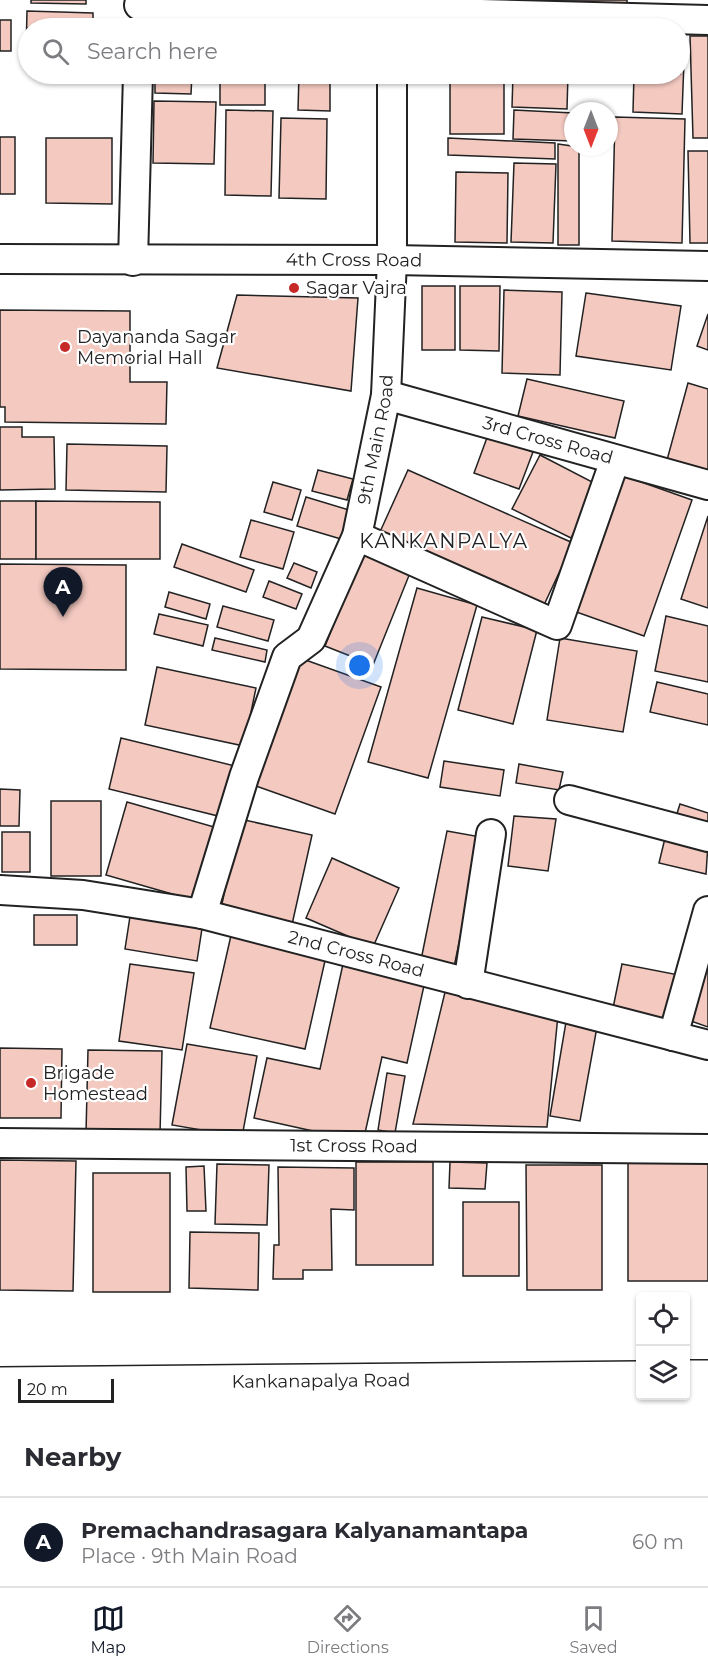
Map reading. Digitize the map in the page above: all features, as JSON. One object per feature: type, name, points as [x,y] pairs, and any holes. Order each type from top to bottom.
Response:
[{"type":"street","points":[[139,11],[618,18]]},
{"type":"street","points":[[690,20],[708,20]]},
{"type":"street","points":[[133,261],[138,84]]},
{"type":"street","name":"9th Main Road","points":[[202,914],[243,777],[287,657],[310,641],[357,536],[386,395],[392,260],[392,84]]},
{"type":"street","name":"4th Cross Road","points":[[0,259],[392,260],[708,266]]},
{"type":"street","name":"3rd Cross Road","points":[[386,395],[708,485]]},
{"type":"street","points":[[357,536],[557,625],[615,460]]},
{"type":"street","points":[[569,800],[708,837]]},
{"type":"street","points":[[468,984],[491,834]]},
{"type":"street","name":"2nd Cross Road","points":[[0,890],[83,895],[202,914],[708,1045]]},
{"type":"street","points":[[673,1036],[708,911]]},
{"type":"street","name":"1st Cross Road","points":[[0,1143],[708,1149]]},
{"type":"street","points":[[690,1377],[708,1377]]},
{"type":"street","name":"Kankanapalya Road","points":[[0,1384],[636,1378]]},
{"type":"street","name":"Kankanapalya Road","points":[[0,1413],[708,1403]]},
{"type":"building","points":[[31,0],[86,0],[86,4],[31,3]]},
{"type":"building","points":[[545,0],[627,0],[627,4],[545,3]]},
{"type":"building","points":[[27,11],[93,13],[93,18],[27,18]]},
{"type":"building","points":[[0,20],[11,20],[11,51],[0,51]]},
{"type":"building","points":[[690,36],[708,36],[708,138],[693,138]]},
{"type":"building","points":[[155,84],[192,84],[191,94],[155,93]]},
{"type":"building","points":[[220,84],[265,84],[265,105],[220,105]]},
{"type":"building","points":[[299,84],[330,84],[330,111],[298,110]]},
{"type":"building","points":[[450,84],[504,84],[504,134],[450,134]]},
{"type":"building","points":[[513,84],[568,84],[567,102],[564,102],[564,109],[512,107]]},
{"type":"building","points":[[634,84],[683,84],[682,114],[633,112]]},
{"type":"building","points":[[154,101],[216,102],[214,164],[153,163]]},
{"type":"building","points":[[226,110],[273,111],[271,196],[225,195]]},
{"type":"building","points":[[514,110],[564,113],[564,141],[513,139]]},
{"type":"building","points":[[618,117],[685,119],[682,243],[612,241],[614,156],[618,156]]},
{"type":"building","points":[[281,118],[327,119],[326,199],[279,198]]},
{"type":"building","points":[[0,137],[15,137],[15,194],[0,194]]},
{"type":"building","points":[[46,138],[112,138],[112,204],[46,203]]},
{"type":"building","points":[[448,138],[555,143],[555,159],[448,155]]},
{"type":"building","points":[[558,144],[564,145],[564,156],[579,156],[579,245],[558,245]]},
{"type":"building","points":[[688,151],[708,151],[708,243],[690,243]]},
{"type":"building","points":[[514,163],[556,164],[553,243],[511,242]]},
{"type":"building","points":[[456,172],[508,173],[507,243],[455,242]]},
{"type":"building","points":[[422,286],[455,286],[455,350],[422,350]]},
{"type":"building","points":[[460,286],[500,286],[499,351],[460,350]]},
{"type":"building","points":[[504,290],[562,292],[560,375],[502,373]]},
{"type":"building","points":[[586,293],[681,306],[671,370],[576,356]]},
{"type":"building","points":[[237,295],[358,298],[351,391],[217,368]]},
{"type":"building","name":"Dayananda Sagar Memorial Hall","points":[[0,310],[130,311],[130,382],[167,382],[166,424],[5,422],[5,407],[0,407]]},
{"type":"building","points":[[708,314],[708,350],[697,346]]},
{"type":"building","points":[[527,379],[624,401],[615,438],[518,416]]},
{"type":"building","points":[[688,383],[708,389],[708,471],[667,460]]},
{"type":"building","points":[[0,427],[22,427],[22,437],[54,437],[55,489],[0,490]]},
{"type":"building","points":[[488,435],[533,452],[519,489],[474,473]]},
{"type":"building","points":[[67,444],[167,446],[166,492],[66,490]]},
{"type":"building","points":[[540,455],[598,485],[571,538],[512,509]]},
{"type":"building","points":[[318,470],[353,479],[347,500],[312,491]]},
{"type":"building","points":[[408,470],[573,543],[543,607],[379,534]]},
{"type":"building","points":[[616,473],[692,500],[644,636],[568,609]]},
{"type":"building","points":[[273,482],[301,490],[292,520],[264,512]]},
{"type":"building","points":[[306,497],[349,510],[341,539],[297,526]]},
{"type":"building","points":[[0,501],[36,501],[36,559],[0,559]]},
{"type":"building","points":[[36,501],[160,502],[160,559],[36,559]]},
{"type":"building","points":[[708,516],[708,608],[681,599]]},
{"type":"building","points":[[251,520],[294,532],[283,569],[240,557]]},
{"type":"building","points":[[182,544],[254,570],[246,592],[174,567]]},
{"type":"building","points":[[362,554],[410,573],[373,665],[325,646]]},
{"type":"building","points":[[294,563],[317,572],[311,588],[287,578]]},
{"type":"building","points":[[0,564],[126,565],[126,670],[0,669]]},
{"type":"building","points":[[269,581],[302,594],[296,609],[263,597]]},
{"type":"building","points":[[417,588],[477,605],[428,778],[368,762]]},
{"type":"building","points":[[169,592],[210,604],[206,619],[165,607]]},
{"type":"building","points":[[223,606],[274,620],[268,641],[217,627]]},
{"type":"building","points":[[159,614],[208,625],[203,646],[154,634]]},
{"type":"building","points":[[666,616],[708,626],[708,682],[655,671]]},
{"type":"building","points":[[482,617],[537,630],[513,724],[458,710]]},
{"type":"building","points":[[215,638],[267,650],[265,662],[212,650]]},
{"type":"building","points":[[560,638],[637,651],[623,732],[547,720]]},
{"type":"building","points":[[300,658],[381,687],[335,814],[256,786]]},
{"type":"building","points":[[157,667],[256,688],[244,746],[145,725]]},
{"type":"building","points":[[657,682],[708,694],[708,725],[650,712]]},
{"type":"building","points":[[121,738],[235,766],[222,817],[109,789]]},
{"type":"building","points":[[444,761],[504,770],[500,796],[440,787]]},
{"type":"building","points":[[519,764],[563,772],[559,790],[516,783]]},
{"type":"building","points":[[0,789],[20,790],[19,826],[0,826]]},
{"type":"building","points":[[51,801],[101,801],[101,876],[51,876]]},
{"type":"building","points":[[127,802],[221,829],[200,902],[106,875]]},
{"type":"building","points":[[680,804],[708,813],[708,833],[674,823]]},
{"type":"building","points":[[514,816],[556,819],[548,871],[508,866]]},
{"type":"building","points":[[240,819],[312,835],[291,929],[220,913]]},
{"type":"building","points":[[447,831],[481,837],[454,967],[421,960]]},
{"type":"building","points":[[2,832],[30,832],[30,872],[2,872]]},
{"type":"building","points":[[666,834],[708,844],[706,874],[659,863]]},
{"type":"building","points":[[332,858],[399,888],[373,947],[306,918]]},
{"type":"building","points":[[131,910],[203,922],[197,961],[125,949]]},
{"type":"building","points":[[34,915],[77,915],[77,945],[34,945]]},
{"type":"building","points":[[232,931],[327,952],[305,1049],[210,1028]]},
{"type":"building","points":[[708,955],[708,1027],[688,1020]]},
{"type":"building","points":[[130,964],[194,973],[182,1050],[119,1041]]},
{"type":"building","points":[[343,964],[425,981],[407,1063],[382,1057],[363,1142],[254,1118],[267,1058],[320,1069]]},
{"type":"building","points":[[622,964],[679,975],[670,1020],[613,1008]]},
{"type":"building","points":[[447,984],[558,1015],[547,1127],[413,1124]]},
{"type":"building","points":[[566,1022],[597,1027],[580,1121],[550,1116]]},
{"type":"building","points":[[187,1044],[257,1056],[242,1137],[172,1125]]},
{"type":"building","name":"Brigade Homestead","points":[[0,1048],[62,1049],[61,1118],[0,1118]]},
{"type":"building","points":[[88,1050],[162,1051],[160,1135],[86,1133]]},
{"type":"building","points":[[387,1073],[405,1076],[395,1133],[378,1130]]},
{"type":"building","points":[[0,1160],[76,1161],[73,1291],[0,1290]]},
{"type":"building","points":[[356,1162],[433,1162],[433,1265],[356,1265]]},
{"type":"building","points":[[450,1162],[487,1163],[485,1189],[449,1188]]},
{"type":"building","points":[[628,1162],[708,1162],[708,1281],[628,1281]]},
{"type":"building","points":[[217,1164],[269,1165],[267,1225],[215,1224]]},
{"type":"building","points":[[526,1165],[602,1165],[602,1290],[527,1290]]},
{"type":"building","points":[[204,1166],[206,1211],[187,1211],[186,1167]]},
{"type":"building","points":[[278,1167],[354,1168],[354,1210],[331,1209],[332,1270],[303,1270],[303,1279],[273,1279],[274,1245],[279,1245]]},
{"type":"building","points":[[93,1173],[170,1173],[170,1292],[93,1292]]},
{"type":"building","points":[[463,1202],[519,1202],[519,1276],[463,1276]]},
{"type":"building","points":[[190,1232],[259,1233],[258,1290],[189,1288]]},
{"type":"place","name":"Sagar Vajra","points":[[294,288]]},
{"type":"place","name":"Dayananda Sagar Memorial Hall","points":[[65,347]]},
{"type":"place","name":"Premachandrasagara Kalyanamantapa","points":[[63,617]]},
{"type":"place","name":"Brigade Homestead","points":[[31,1083]]},
{"type":"district","name":"KANKANPALYA","points":[[444,541]]}]
